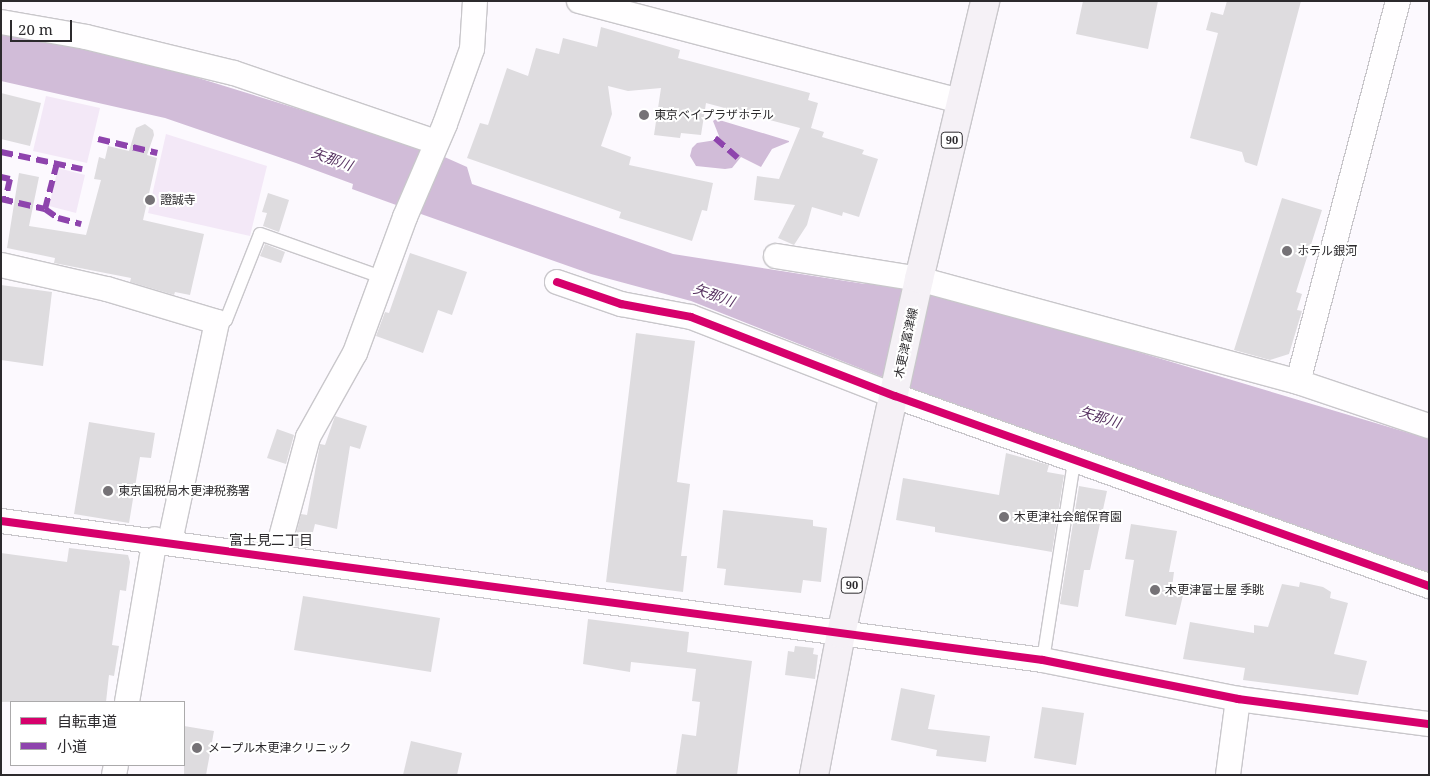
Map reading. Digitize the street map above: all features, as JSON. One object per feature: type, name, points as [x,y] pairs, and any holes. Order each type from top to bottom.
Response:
[{"type":"main road","name":"木更津富津線","points":[[814,775],[841,634],[919,280],[985,1]]},
{"type":"street","points":[[276,556],[308,437],[355,353],[405,217],[434,145],[445,124],[472,49],[475,1]]},
{"type":"street","points":[[579,1],[961,101]]},
{"type":"street","points":[[1298,382],[1398,1]]},
{"type":"street","points":[[1,22],[86,37],[234,73],[434,145]]},
{"type":"street","points":[[776,256],[919,280],[1298,382],[1429,426]]},
{"type":"street","points":[[1,265],[107,289],[217,322],[163,540],[127,701]]},
{"type":"street","points":[[557,282],[621,304],[692,317],[894,396],[1074,462],[1429,586]]},
{"type":"street","points":[[1,521],[163,540],[841,634],[1043,660],[1238,699],[1429,724]]},
{"type":"street","points":[[1228,775],[1238,699]]},
{"type":"lane","points":[[217,322],[226,320],[260,234],[384,278]]},
{"type":"lane","points":[[1043,660],[1074,462]]},
{"type":"shaded area","points":[[46,96],[100,108],[87,163],[33,151]]},
{"type":"shaded area","points":[[166,134],[267,166],[250,236],[148,213]]},
{"type":"shaded area","points":[[58,168],[85,175],[76,213],[49,206]]},
{"type":"water","name":"矢那川","points":[[1,30],[153,64],[422,147],[467,167],[472,184],[673,254],[865,284],[867,278],[947,295],[1429,439],[1429,573],[920,392],[691,301],[591,274],[421,214],[352,189],[353,184],[296,163],[165,118],[1,81]]},
{"type":"water","points":[[716,119],[789,142],[772,149],[761,167],[741,157],[732,168],[696,166],[690,156],[692,148],[697,143],[716,140],[719,136],[713,121]]},
{"type":"building","points":[[1083,1],[1158,1],[1148,49],[1076,34]]},
{"type":"building","points":[[1227,1],[1301,1],[1257,166],[1245,162],[1242,152],[1190,138],[1218,33],[1206,30],[1211,12],[1223,15]]},
{"type":"building","points":[[601,27],[680,50],[678,58],[810,93],[808,100],[818,103],[811,128],[824,132],[822,137],[864,150],[862,154],[878,159],[859,217],[843,212],[842,216],[812,207],[807,225],[794,245],[778,238],[795,205],[754,200],[757,176],[779,179],[800,128],[706,103],[701,135],[681,133],[680,138],[654,135],[661,88],[628,91],[608,86],[612,114],[601,146],[631,157],[629,165],[713,183],[707,211],[702,210],[692,241],[619,218],[621,212],[467,158],[480,123],[488,125],[507,68],[528,76],[536,48],[559,54],[563,38],[597,47]]},
{"type":"building","points":[[1,93],[41,103],[30,146],[1,139]]},
{"type":"building","points":[[145,124],[153,130],[154,135],[147,155],[157,158],[143,220],[204,234],[190,295],[175,292],[174,295],[130,282],[131,278],[54,263],[55,258],[7,248],[19,173],[39,177],[29,226],[86,235],[101,180],[94,179],[99,157],[105,159],[108,146],[129,151],[136,128]]},
{"type":"building","points":[[268,193],[289,200],[279,232],[263,226],[267,213],[262,212]]},
{"type":"building","name":"ホテル銀河","points":[[1282,198],[1322,210],[1296,292],[1302,294],[1297,310],[1302,311],[1289,354],[1270,360],[1234,350]]},
{"type":"building","points":[[265,244],[285,252],[281,263],[260,256]]},
{"type":"building","points":[[410,253],[467,272],[452,315],[438,310],[423,353],[376,336],[385,312],[389,313]]},
{"type":"building","points":[[1,285],[52,292],[43,366],[1,360]]},
{"type":"building","points":[[636,333],[695,341],[677,482],[690,484],[681,556],[687,556],[683,592],[606,582]]},
{"type":"building","points":[[335,416],[367,426],[360,449],[350,446],[337,529],[315,524],[309,548],[293,546],[301,514],[307,515],[320,444],[325,445]]},
{"type":"building","points":[[89,422],[155,433],[151,458],[140,457],[129,523],[74,514]]},
{"type":"building","points":[[277,429],[294,435],[286,464],[267,458]]},
{"type":"building","points":[[1006,453],[1049,465],[1047,472],[1064,475],[1052,552],[935,532],[935,527],[896,520],[903,478],[999,495]]},
{"type":"building","points":[[1079,486],[1107,491],[1090,570],[1084,570],[1078,607],[1060,604]]},
{"type":"building","points":[[723,510],[813,520],[813,526],[827,528],[821,582],[803,580],[801,593],[724,585],[726,569],[717,568]]},
{"type":"building","points":[[1131,524],[1177,531],[1169,572],[1174,572],[1172,587],[1184,591],[1176,625],[1125,616],[1134,560],[1125,559]]},
{"type":"building","points":[[69,548],[128,555],[130,562],[126,591],[120,590],[112,645],[119,646],[114,676],[109,675],[106,701],[1,702],[1,553],[67,562]]},
{"type":"building","points":[[1300,582],[1323,587],[1331,592],[1330,598],[1348,603],[1334,654],[1367,661],[1358,695],[1243,680],[1245,668],[1183,659],[1190,622],[1254,633],[1254,625],[1268,627],[1282,584],[1299,587]]},
{"type":"building","points":[[303,596],[440,618],[431,672],[294,650]]},
{"type":"building","points":[[588,619],[689,632],[687,652],[752,661],[737,775],[676,775],[682,734],[696,736],[700,702],[692,701],[696,669],[631,662],[630,672],[583,664]]},
{"type":"building","points":[[795,646],[814,648],[813,654],[818,655],[815,679],[785,675],[788,651],[794,652]]},
{"type":"building","points":[[901,688],[935,695],[928,729],[990,736],[986,762],[936,756],[937,750],[891,740]]},
{"type":"building","points":[[1042,707],[1084,713],[1076,765],[1034,758]]},
{"type":"building","name":"メープル木更津クリニック","points":[[185,726],[214,731],[206,775],[184,775]]},
{"type":"building","points":[[411,741],[462,753],[457,775],[403,775]]},
{"type":"marked path","points":[[715,138],[738,158]]},
{"type":"marked path","points":[[98,139],[157,153]]},
{"type":"marked path","points":[[1,152],[82,169]]},
{"type":"marked path","points":[[57,163],[45,209],[58,218],[81,224]]},
{"type":"marked path","points":[[1,177],[10,179],[5,200]]},
{"type":"marked path","points":[[1,199],[45,209]]},
{"type":"cycle path","points":[[557,282],[621,304],[691,317],[895,396],[1429,586]]},
{"type":"cycle path","points":[[1,521],[1043,660],[1238,699],[1429,724]]},
{"type":"place","name":"東京ベイプラザホテル","points":[[644,115]]},
{"type":"place","name":"證誠寺","points":[[150,200]]},
{"type":"place","name":"ホテル銀河","points":[[1287,251]]},
{"type":"place","name":"東京国税局木更津税務署","points":[[108,491]]},
{"type":"place","name":"木更津社会館保育園","points":[[1004,517]]},
{"type":"place","name":"木更津富士屋 季眺","points":[[1155,590]]},
{"type":"place","name":"メープル木更津クリニック","points":[[197,748]]},
{"type":"district","name":"富士見二丁目","points":[[271,540]]}]
